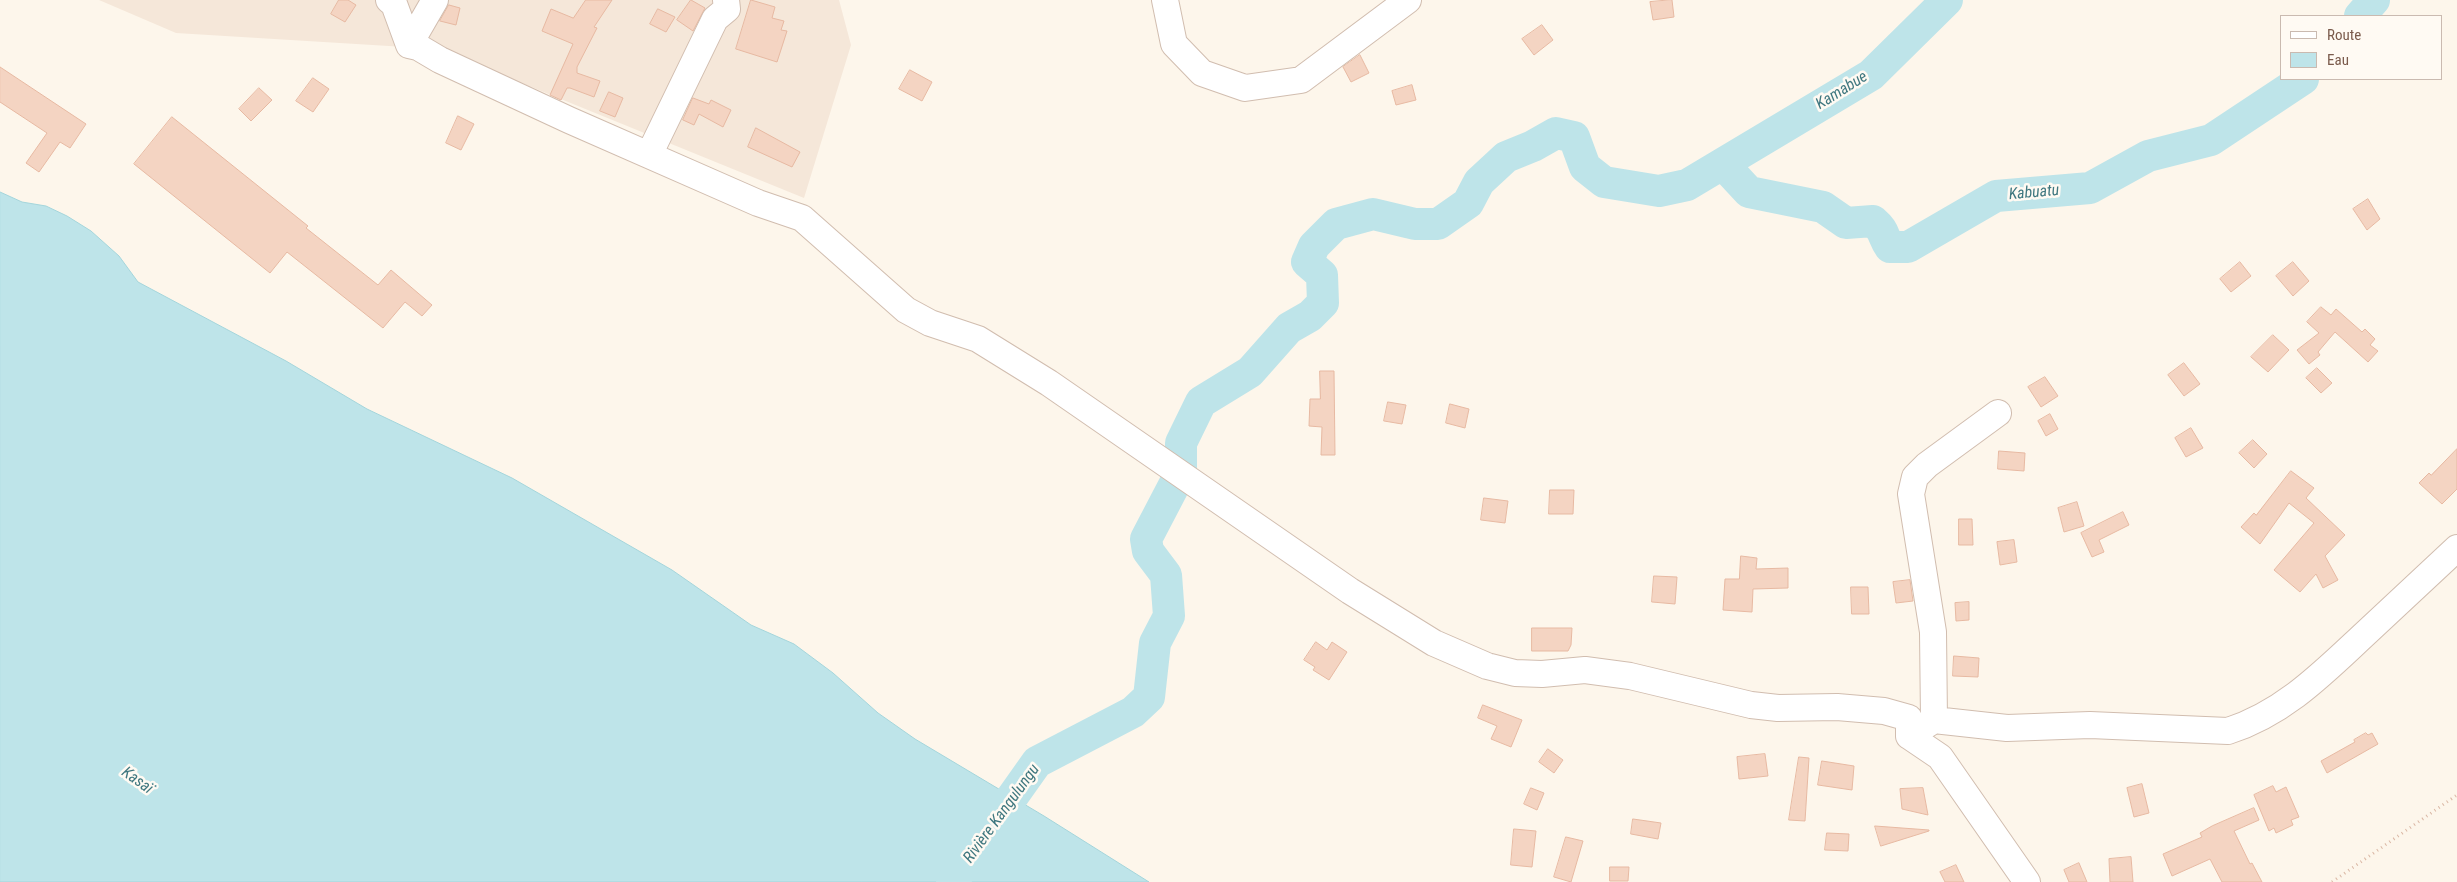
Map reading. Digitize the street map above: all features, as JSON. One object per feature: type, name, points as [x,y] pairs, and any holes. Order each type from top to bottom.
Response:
[{"type":"street","points":[[389,0],[394,4],[409,46]]},
{"type":"street","points":[[409,46],[435,0]]},
{"type":"street","points":[[649,155],[715,19],[727,9],[726,0]]},
{"type":"street","points":[[1165,0],[1174,44],[1202,73],[1245,88],[1301,80],[1408,0]]},
{"type":"street","points":[[409,46],[418,47],[440,60],[758,204],[802,218],[906,310],[930,323],[978,339],[1049,384],[1350,591],[1434,643],[1488,666],[1515,673],[1542,674],[1585,670],[1630,676],[1751,705],[1778,708],[1837,707],[1884,711],[1909,718],[1909,736]]},
{"type":"street","points":[[1934,720],[1933,632],[1915,521],[1912,483],[1917,474],[1927,465],[1998,413]]},
{"type":"street","points":[[1909,736],[1934,720],[2007,728],[2090,725],[2228,731],[2249,724],[2291,700],[2457,548]]},
{"type":"street","points":[[1909,736],[1940,757],[2027,882]]},
{"type":"path","points":[[2332,882],[2457,795]]},
{"type":"shaded area","points":[[99,0],[839,0],[851,45],[804,198],[438,49],[176,33]]},
{"type":"water","name":"Kasaï","points":[[0,192],[22,202],[46,206],[67,216],[91,231],[119,256],[138,282],[286,361],[367,409],[512,478],[672,570],[751,625],[794,644],[833,673],[878,713],[915,739],[1044,816],[1149,882],[0,882]]},
{"type":"building","points":[[339,0],[348,0],[356,5],[345,22],[331,14]]},
{"type":"building","points":[[586,0],[612,0],[594,27],[597,28],[577,67],[577,73],[600,81],[594,97],[567,88],[561,100],[550,95],[573,44],[542,31],[551,9],[573,18]]},
{"type":"building","points":[[691,0],[705,8],[693,31],[677,20]]},
{"type":"building","points":[[751,0],[775,7],[772,18],[784,21],[781,30],[787,31],[777,62],[736,49]]},
{"type":"building","points":[[1672,0],[1674,17],[1653,20],[1650,2]]},
{"type":"building","points":[[449,5],[460,8],[456,25],[440,21]]},
{"type":"building","points":[[658,9],[675,17],[666,32],[650,24]]},
{"type":"building","points":[[1542,25],[1553,40],[1534,55],[1522,39]]},
{"type":"building","points":[[1360,55],[1369,73],[1351,82],[1343,67]]},
{"type":"building","points":[[0,67],[86,124],[70,148],[60,142],[39,172],[26,163],[47,133],[0,102]]},
{"type":"building","points":[[910,70],[932,82],[922,101],[899,89]]},
{"type":"building","points":[[313,78],[329,89],[313,112],[296,101]]},
{"type":"building","points":[[1412,85],[1416,100],[1396,105],[1392,91]]},
{"type":"building","points":[[259,88],[272,100],[251,121],[239,109]]},
{"type":"building","points":[[609,92],[623,98],[615,117],[600,111]]},
{"type":"building","points":[[693,98],[709,104],[711,100],[731,110],[723,127],[699,114],[694,125],[683,120]]},
{"type":"building","points":[[458,116],[474,124],[461,150],[446,143]]},
{"type":"building","points":[[172,117],[378,285],[391,270],[432,305],[422,316],[405,302],[383,328],[287,252],[270,273],[134,164]]},
{"type":"building","points":[[756,128],[800,152],[792,167],[748,147]]},
{"type":"building","points":[[2368,199],[2380,219],[2367,230],[2353,209]]},
{"type":"building","points":[[2240,262],[2251,276],[2231,292],[2220,279]]},
{"type":"building","points":[[2293,262],[2309,281],[2293,296],[2276,276]]},
{"type":"building","points":[[2321,307],[2331,315],[2336,309],[2362,332],[2365,329],[2375,339],[2370,345],[2378,351],[2368,362],[2335,332],[2318,352],[2320,355],[2309,364],[2297,350],[2319,333],[2307,322]]},
{"type":"building","points":[[2273,335],[2289,350],[2268,372],[2251,357]]},
{"type":"building","points":[[2184,363],[2200,384],[2184,396],[2168,375]]},
{"type":"building","points":[[2317,368],[2332,383],[2321,393],[2306,378]]},
{"type":"building","points":[[1320,371],[1334,371],[1335,455],[1321,455],[1322,427],[1309,426],[1310,399],[1320,399]]},
{"type":"building","points":[[2045,377],[2058,396],[2041,407],[2028,387]]},
{"type":"building","points":[[1388,402],[1406,405],[1402,424],[1384,421]]},
{"type":"building","points":[[1450,404],[1469,409],[1465,428],[1446,423]]},
{"type":"building","points":[[2050,414],[2058,429],[2046,436],[2038,421]]},
{"type":"building","points":[[2191,428],[2203,448],[2186,457],[2175,438]]},
{"type":"building","points":[[2253,440],[2267,454],[2254,468],[2239,453]]},
{"type":"building","points":[[2457,449],[2457,489],[2442,504],[2419,483],[2429,473],[2431,475]]},
{"type":"building","points":[[1999,451],[2025,453],[2024,471],[1998,469]]},
{"type":"building","points":[[2291,471],[2314,488],[2306,498],[2345,535],[2325,556],[2338,580],[2323,588],[2316,574],[2300,592],[2274,570],[2314,523],[2289,503],[2260,544],[2241,527],[2254,513],[2256,515]]},
{"type":"building","points":[[1550,490],[1574,490],[1573,514],[1549,514]]},
{"type":"building","points":[[1484,498],[1508,501],[1505,523],[1481,520]]},
{"type":"building","points":[[2077,502],[2084,526],[2064,532],[2058,508]]},
{"type":"building","points":[[2123,512],[2129,525],[2099,540],[2104,552],[2092,557],[2081,533]]},
{"type":"building","points":[[1959,519],[1972,519],[1973,545],[1959,545]]},
{"type":"building","points":[[2014,540],[2017,562],[2000,565],[1997,542]]},
{"type":"building","points":[[1741,556],[1757,558],[1756,569],[1788,568],[1788,588],[1753,589],[1752,612],[1723,610],[1725,579],[1739,579]]},
{"type":"building","points":[[1654,576],[1677,577],[1675,604],[1652,602]]},
{"type":"building","points":[[1910,580],[1913,601],[1896,603],[1893,582]]},
{"type":"building","points":[[1851,587],[1868,587],[1869,614],[1852,614]]},
{"type":"building","points":[[1969,602],[1969,620],[1956,621],[1955,603]]},
{"type":"building","points":[[1532,628],[1572,628],[1571,645],[1568,651],[1532,651]]},
{"type":"building","points":[[1316,642],[1327,650],[1332,642],[1347,652],[1329,680],[1313,670],[1315,667],[1304,660]]},
{"type":"building","points":[[1954,656],[1979,658],[1978,677],[1953,676]]},
{"type":"building","points":[[1483,705],[1522,720],[1511,747],[1491,739],[1497,726],[1478,718]]},
{"type":"building","points":[[2366,733],[2368,735],[2372,733],[2378,744],[2327,773],[2321,761],[2355,742],[2354,740]]},
{"type":"building","points":[[1548,749],[1563,760],[1554,773],[1539,762]]},
{"type":"building","points":[[1765,754],[1768,776],[1739,779],[1737,757]]},
{"type":"building","points":[[1799,757],[1809,758],[1805,821],[1789,820]]},
{"type":"building","points":[[1822,761],[1854,766],[1852,790],[1818,785]]},
{"type":"building","points":[[2142,784],[2149,813],[2134,817],[2127,788]]},
{"type":"building","points":[[2273,786],[2276,792],[2286,787],[2299,817],[2291,820],[2293,825],[2276,833],[2274,828],[2269,831],[2254,795]]},
{"type":"building","points":[[1531,788],[1544,793],[1537,810],[1524,804]]},
{"type":"building","points":[[1923,788],[1928,815],[1902,809],[1900,789]]},
{"type":"building","points":[[2254,808],[2259,820],[2234,831],[2250,864],[2252,863],[2262,882],[2222,882],[2210,859],[2172,876],[2163,854],[2202,837],[2200,833],[2212,826]]},
{"type":"building","points":[[1633,819],[1661,823],[1658,839],[1631,834]]},
{"type":"building","points":[[1875,826],[1929,830],[1929,831],[1881,846]]},
{"type":"building","points":[[1514,829],[1536,831],[1532,867],[1511,865]]},
{"type":"building","points":[[1827,833],[1849,834],[1848,851],[1825,850]]},
{"type":"building","points":[[1566,837],[1583,841],[1571,882],[1554,877]]},
{"type":"building","points":[[2131,857],[2133,882],[2110,882],[2109,859]]},
{"type":"building","points":[[2079,863],[2087,882],[2069,882],[2064,870]]},
{"type":"building","points":[[1956,865],[1964,882],[1945,882],[1940,872]]},
{"type":"building","points":[[1610,867],[1629,867],[1628,881],[1610,881]]},
{"type":"waterway","name":"Rivière Kangulungu","points":[[952,882],[1037,762],[1133,712],[1149,697],[1155,643],[1169,616],[1166,575],[1148,551],[1146,539],[1181,472],[1181,443],[1201,402],[1250,372],[1289,328],[1310,316],[1323,303],[1322,275],[1307,262],[1314,246],[1336,224],[1373,214],[1415,224],[1438,224],[1468,203],[1479,182],[1506,157],[1533,146],[1556,133],[1574,137],[1585,167],[1604,182],[1659,191],[1687,185],[1871,75],[1947,0]]},
{"type":"waterway","name":"Kabuatu","points":[[2361,15],[2374,0]]},
{"type":"waterway","name":"Kabuatu","points":[[1723,164],[1749,192],[1823,207],[1846,223],[1873,221],[1882,231],[1890,247],[1908,247],[1996,196],[2090,188],[2148,156],[2211,140],[2301,80]]},
{"type":"water label","name":"Kamabue","points":[[1842,91]]}]
